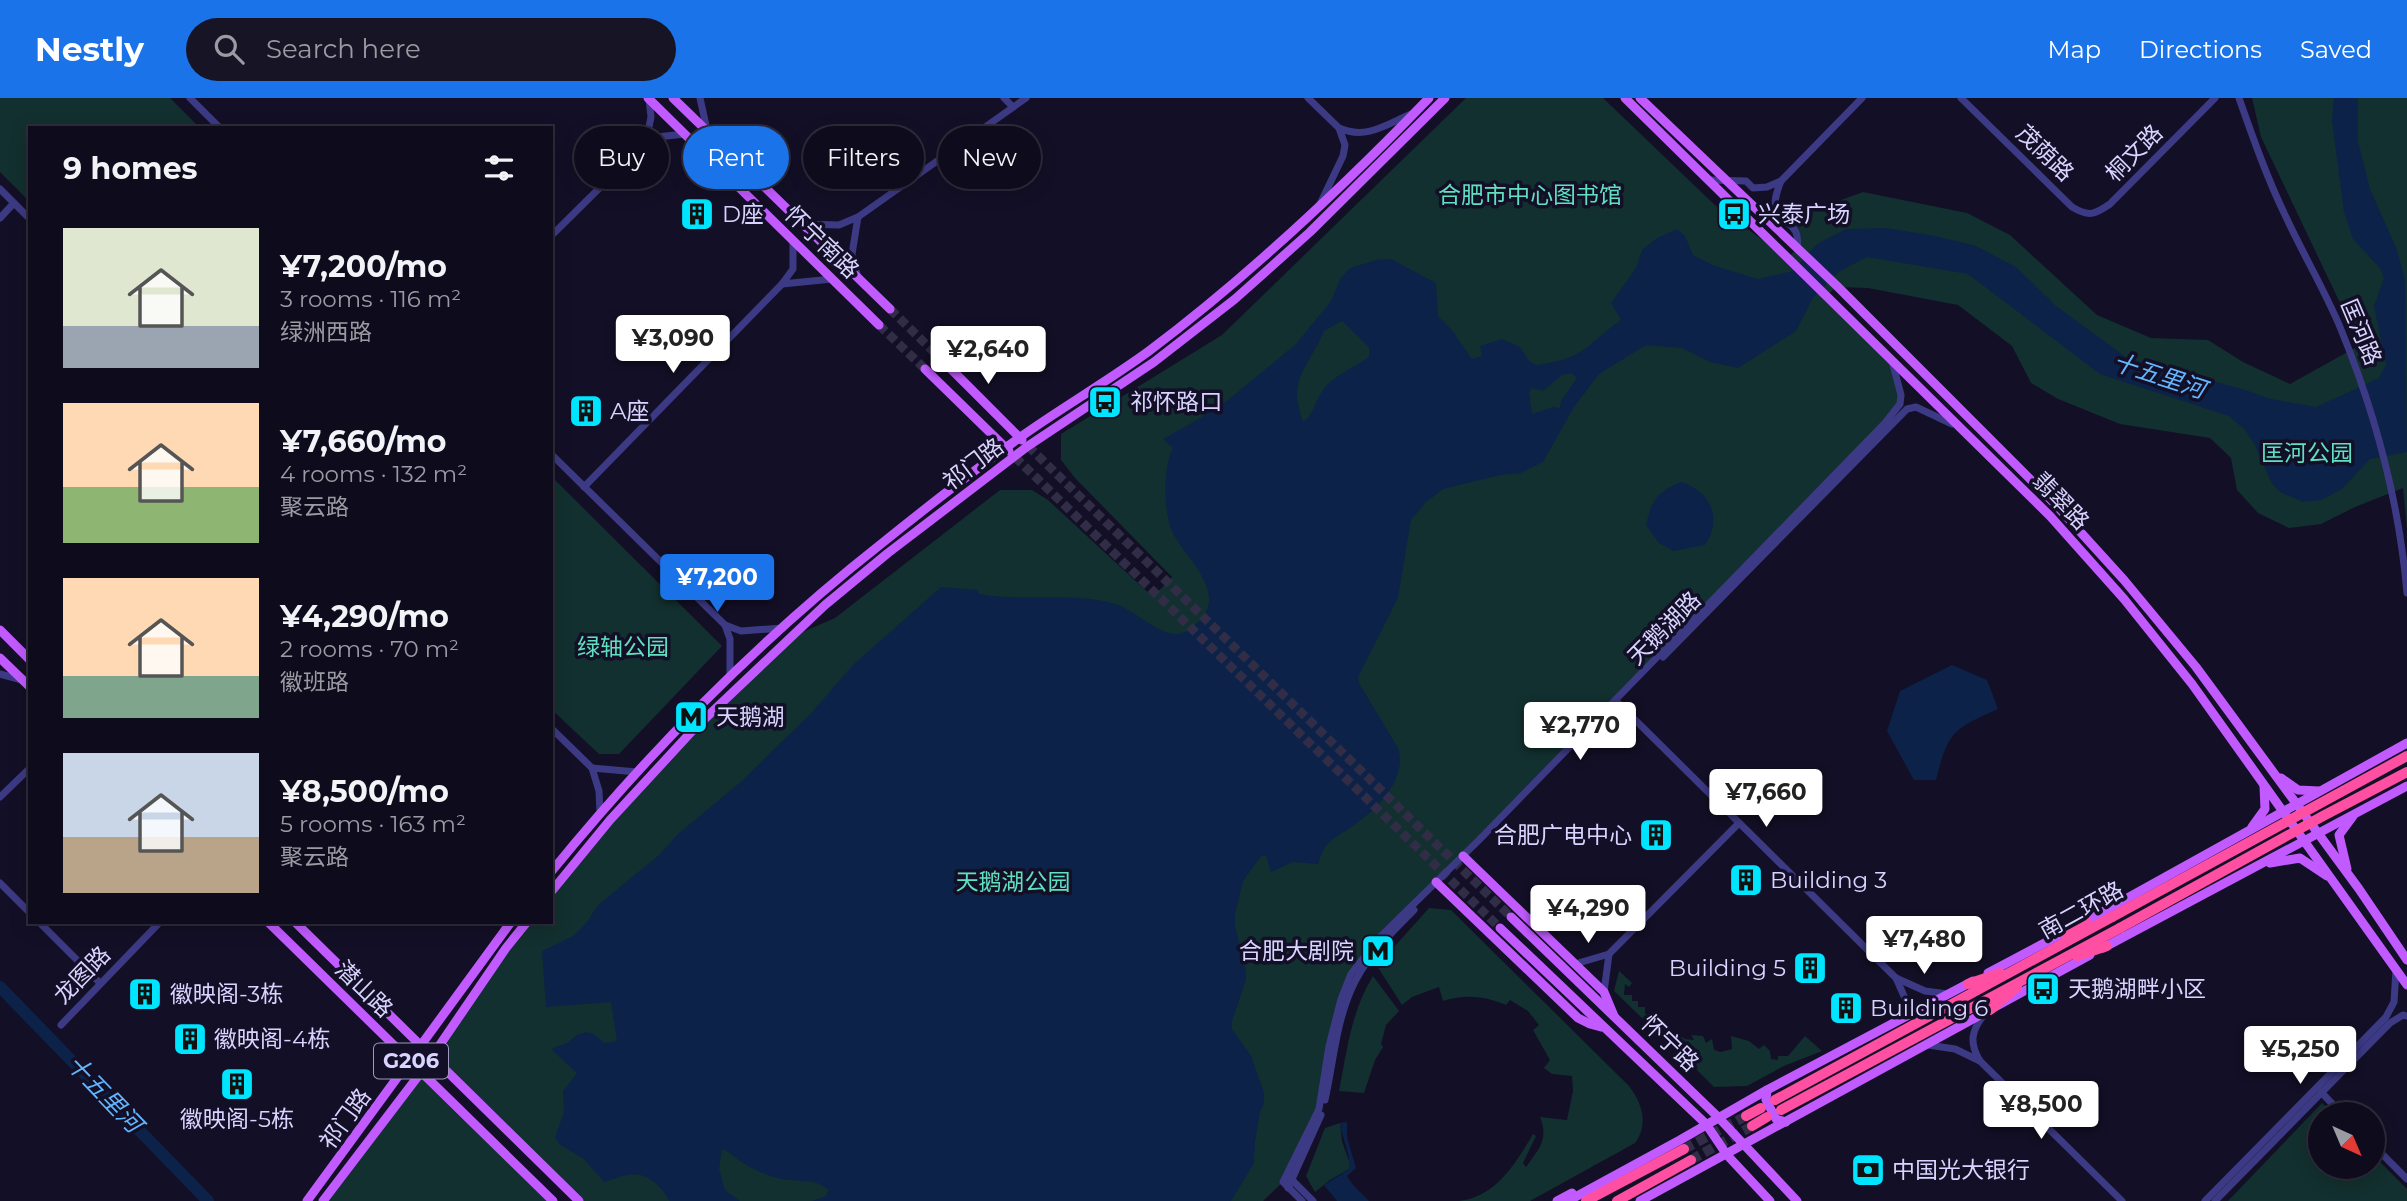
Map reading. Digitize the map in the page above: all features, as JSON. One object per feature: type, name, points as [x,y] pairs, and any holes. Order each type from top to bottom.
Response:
[{"type":"highway","name":"南二环路","points":[[1778,1105],[2035,966],[2112,917],[2407,756]]},
{"type":"highway","name":"南二环路","points":[[2035,966],[2120,928],[2407,772]]},
{"type":"highway","points":[[1990,1010],[2086,921]]},
{"type":"highway","points":[[1968,984],[2107,946]]},
{"type":"highway","points":[[1749,1121],[1764,1113]]},
{"type":"highway","points":[[1586,1201],[1682,1145]]},
{"type":"highway","points":[[1616,1201],[1691,1160]]},
{"type":"main road","name":"怀宁南路","points":[[648,98],[683,132]]},
{"type":"main road","name":"怀宁南路","points":[[674,98],[702,126]]},
{"type":"main road","name":"祁门路","points":[[553,871],[600,812],[637,772],[730,678],[817,596],[881,543],[1019,438],[1147,352],[1228,290],[1318,208],[1429,98]]},
{"type":"main road","name":"祁门路","points":[[553,889],[610,820],[693,730],[825,605],[1028,446],[1154,362],[1235,299],[1310,232],[1445,98]]},
{"type":"main road","name":"翡翠路","points":[[1625,98],[2050,516],[2124,598],[2192,684],[2407,985]]},
{"type":"main road","name":"翡翠路","points":[[1640,98],[1837,286],[2055,504],[2124,580],[2196,667],[2348,874],[2407,960]]},
{"type":"main road","name":"怀宁南路","points":[[741,189],[879,325]]},
{"type":"main road","name":"怀宁南路","points":[[768,189],[890,309]]},
{"type":"main road","points":[[936,354],[1028,446]]},
{"type":"main road","points":[[925,369],[1015,457]]},
{"type":"main road","points":[[0,630],[28,658]]},
{"type":"main road","points":[[0,658],[28,685]]},
{"type":"main road","points":[[1568,1201],[1682,1145],[1718,1117],[2086,921],[2407,743]]},
{"type":"main road","points":[[2274,774],[2298,790],[2321,791]]},
{"type":"main road","points":[[2250,830],[2265,809],[2263,784]]},
{"type":"main road","points":[[1640,1201],[2407,786]]},
{"type":"main road","points":[[2348,874],[2339,835],[2354,814]]},
{"type":"main road","points":[[1464,857],[1604,992],[1615,1017]]},
{"type":"main road","points":[[2260,865],[2300,858],[2331,879]]},
{"type":"main road","points":[[1438,883],[1578,1017],[1603,1027]]},
{"type":"main road","name":"怀宁路","points":[[1511,917],[1718,1117],[1797,1201]]},
{"type":"main road","name":"潜山路","points":[[270,924],[553,1201]]},
{"type":"main road","name":"潜山路","points":[[297,924],[579,1201]]},
{"type":"main road","name":"祁门路","points":[[307,1201],[510,924]]},
{"type":"main road","name":"祁门路","points":[[323,1201],[422,1071],[525,924]]},
{"type":"main road","name":"怀宁路","points":[[1500,928],[1706,1124],[1727,1155],[1770,1201]]},
{"type":"main road","points":[[1767,1090],[1766,1100],[1776,1119],[1786,1122]]},
{"type":"main road","points":[[1557,1201],[1651,1151],[1682,1145]]},
{"type":"main road","points":[[1654,1201],[1702,1168]]},
{"type":"street","points":[[190,98],[218,126]]},
{"type":"street","points":[[648,98],[651,117],[649,126]]},
{"type":"street","points":[[700,98],[706,126]]},
{"type":"street","points":[[1004,98],[1013,107]]},
{"type":"street","points":[[803,223],[839,225],[859,217],[1026,98]]},
{"type":"street","points":[[1308,98],[1339,128],[1357,134],[1415,113]]},
{"type":"street","points":[[1709,180],[1746,181],[1753,188],[1768,187],[1781,181],[1862,98]]},
{"type":"street","name":"茂荫路","points":[[1961,98],[2072,206]]},
{"type":"street","name":"桐文路","points":[[2072,206],[2082,213],[2095,214],[2110,204],[2215,98]]},
{"type":"street","name":"匡河路","points":[[2239,98],[2285,216],[2334,314],[2360,377],[2388,466],[2407,593]]},
{"type":"street","points":[[1318,208],[1343,156],[1345,145],[1339,128]]},
{"type":"street","points":[[1781,181],[1775,200],[1776,211],[1796,229],[1797,248]]},
{"type":"street","points":[[0,189],[28,217]]},
{"type":"street","points":[[553,234],[598,189]]},
{"type":"street","points":[[0,218],[14,204]]},
{"type":"street","points":[[859,217],[852,254],[859,279]]},
{"type":"street","points":[[584,486],[782,284],[793,269],[793,240]]},
{"type":"street","points":[[782,284],[832,279]]},
{"type":"street","name":"天鹅湖路","points":[[1287,1182],[1319,1109],[1329,1046],[1341,999],[1351,974],[1380,937],[1464,857],[1885,423],[1900,404],[1901,395],[1892,360]]},
{"type":"street","name":"天鹅湖路","points":[[1616,701],[1907,409],[1916,407],[1941,417],[1967,434]]},
{"type":"street","points":[[553,456],[725,625],[741,631],[783,628]]},
{"type":"street","points":[[725,625],[730,639],[730,678]]},
{"type":"street","points":[[0,674],[22,680]]},
{"type":"street","points":[[1616,701],[1896,978],[1925,991],[1948,995]]},
{"type":"street","points":[[553,730],[592,768],[599,791],[600,812]]},
{"type":"street","points":[[592,768],[637,772]]},
{"type":"street","points":[[0,797],[28,770]]},
{"type":"street","points":[[1575,964],[1609,954],[1739,823]]},
{"type":"street","points":[[0,883],[28,911]]},
{"type":"street","points":[[41,924],[100,983]]},
{"type":"street","name":"龙图路","points":[[61,1025],[158,924]]},
{"type":"street","points":[[1604,992],[1609,954]]},
{"type":"street","points":[[2205,1201],[2386,1017],[2394,1002],[2396,970]]},
{"type":"street","points":[[1896,978],[1908,1005],[1900,1020]]},
{"type":"street","points":[[1990,1010],[1978,1022],[1971,1038],[1972,1047],[1980,1060],[2122,1201]]},
{"type":"street","points":[[2215,1201],[2390,1023],[2403,1015],[2407,1016]]},
{"type":"street","points":[[1927,1044],[1955,1049],[1980,1060]]},
{"type":"street","points":[[2321,1092],[2331,1102]]},
{"type":"street","points":[[2385,1157],[2407,1179]]},
{"type":"street","points":[[1287,1182],[1302,1201]]},
{"type":"street","points":[[1287,1182],[1313,1201]]},
{"type":"green space","points":[[0,98],[170,98],[198,126],[28,126],[28,200],[0,172]]},
{"type":"green space","name":"天鹅湖公园","points":[[1466,98],[1603,98],[1718,208],[1788,258],[1797,248],[1792,226],[1813,210],[1863,192],[1967,213],[2010,235],[2097,315],[2151,338],[2208,340],[2243,362],[2290,384],[2360,345],[2261,137],[2252,98],[2407,98],[2407,529],[2403,488],[2321,524],[2289,528],[2258,513],[2237,490],[2231,458],[2210,438],[2120,424],[2058,399],[2031,383],[2012,346],[1958,305],[1868,288],[1837,287],[1827,295],[1892,360],[1900,404],[1351,974],[1319,1109],[1283,1182],[1263,1201],[579,1201],[431,1056],[526,924],[553,924],[553,890],[615,812],[791,637],[835,618],[1000,490],[1032,490],[1048,500],[1153,597],[1172,577],[1075,478],[1061,460],[1061,434],[1222,335]]},
{"type":"green space","name":"绿轴公园","points":[[553,478],[722,646],[619,754],[599,754],[553,711]]},
{"type":"green space","points":[[1429,908],[1451,910],[1629,1086],[1640,1106],[1643,1121],[1635,1143],[1530,1201],[1459,1201],[1484,1193],[1504,1177],[1533,1134],[1536,1136],[1523,1163],[1526,1167],[1539,1149],[1543,1138],[1540,1117],[1567,1120],[1573,1091],[1572,1076],[1552,1074],[1544,1068],[1550,1060],[1533,1030],[1539,1025],[1528,1011],[1510,1000],[1506,1005],[1475,997],[1443,1001],[1439,987],[1412,997],[1402,1005],[1377,966]]},
{"type":"green space","points":[[1619,971],[1632,983],[1629,987],[1625,984],[1624,995],[1632,995],[1632,1001],[1638,1001],[1638,1007],[1645,1007],[1645,1014],[1653,1014],[1654,1021],[1660,1021],[1661,1029],[1667,1029],[1669,1044],[1614,991]]},
{"type":"green space","points":[[1373,976],[1399,1011],[1386,1025],[1381,1044],[1383,1047],[1375,1060],[1364,1093],[1339,1091],[1355,1017]]},
{"type":"green space","points":[[1673,1032],[1685,1039],[1694,1040],[1691,1035],[1703,1036],[1706,1043],[1712,1039],[1714,1050],[1721,1052],[1732,1049],[1731,1036],[1749,1041],[1759,1049],[1764,1045],[1770,1051],[1771,1059],[1778,1060],[1778,1056],[1788,1056],[1805,1036],[1822,1051],[1784,1066],[1747,1086],[1714,1087],[1675,1048]]},
{"type":"green space","points":[[422,1071],[553,1201],[323,1201]]},
{"type":"green space","points":[[2308,1118],[2308,1180],[2385,1180],[2385,1167],[2407,1189],[2407,1201],[2228,1201]]},
{"type":"green space","points":[[1340,1123],[1349,1169],[1315,1192],[1306,1176],[1325,1128]]},
{"type":"water","name":"天鹅湖","points":[[2334,98],[2358,98],[2358,141],[2370,189],[2397,250],[2405,280],[2407,452],[2370,459],[2342,489],[2321,500],[2303,502],[2280,492],[2271,482],[2254,443],[2244,429],[2229,416],[2100,374],[1968,274],[1867,257],[1840,271],[1813,298],[1796,331],[1738,368],[1710,362],[1682,348],[1646,345],[1599,374],[1574,407],[1543,462],[1521,473],[1500,475],[1443,489],[1425,503],[1411,520],[1398,598],[1358,677],[1398,748],[1400,760],[1394,783],[1379,804],[1329,842],[1318,864],[1293,862],[1271,872],[1266,856],[1261,856],[1243,881],[1235,914],[1235,926],[1246,980],[1232,1021],[1232,1029],[1251,1056],[1264,1093],[1264,1103],[1255,1142],[1254,1163],[1231,1201],[812,1201],[826,1196],[829,1190],[818,1183],[781,1179],[764,1173],[722,1149],[719,1169],[725,1190],[740,1201],[670,1201],[657,1185],[641,1175],[634,1174],[604,1182],[584,1159],[559,1144],[555,1137],[564,1112],[563,1091],[577,1073],[551,1049],[586,1032],[594,1034],[604,1043],[617,1041],[611,1002],[546,1007],[542,951],[573,936],[587,922],[598,905],[743,780],[812,712],[853,665],[941,587],[978,590],[979,594],[996,596],[1095,600],[1120,606],[1162,631],[1179,634],[1194,626],[1208,608],[1209,597],[1206,585],[1177,541],[1169,522],[1166,477],[1173,448],[1163,439],[1228,400],[1296,344],[1331,301],[1340,279],[1350,268],[1376,260],[1391,259],[1436,283],[1438,316],[1451,329],[1472,359],[1482,356],[1480,346],[1502,339],[1520,347],[1529,361],[1536,365],[1575,355],[1621,320],[1611,303],[1636,268],[1642,250],[1657,238],[1677,229],[1685,236],[1693,255],[1715,266],[1758,279],[1793,271],[1817,244],[1846,229],[1886,228],[1976,246],[2016,267],[2056,306],[2127,358],[2271,399],[2316,407],[2379,378],[2386,365],[2374,306],[2384,278],[2380,268],[2353,239],[2344,212],[2332,121]],"holes":[[[1342,321],[1369,347],[1369,357],[1327,385],[1303,422],[1297,397],[1303,370],[1324,331]],[[1571,373],[1577,378],[1561,401],[1560,408],[1553,407],[1532,414],[1529,393],[1531,388],[1543,391],[1562,375]]]},
{"type":"water","points":[[1681,482],[1691,486],[1707,499],[1713,525],[1705,545],[1673,551],[1659,543],[1646,525],[1651,509],[1661,493]]},
{"type":"water","points":[[1952,665],[1987,680],[1998,709],[1971,722],[1955,734],[1949,741],[1936,780],[1914,780],[1887,731],[1900,691]]},
{"type":"water","points":[[1347,1122],[1347,1137],[1356,1168],[1347,1176],[1369,1201],[1337,1201],[1324,1185],[1349,1169],[1349,1158],[1340,1123]]},
{"type":"waterway","name":"十五里河","points":[[0,987],[208,1201]]},
{"type":"tunnel","points":[[890,309],[936,354]]},
{"type":"tunnel","points":[[879,325],[925,369]]},
{"type":"tunnel","points":[[1028,446],[1511,917]]},
{"type":"tunnel","points":[[1015,457],[1500,928]]},
{"type":"tunnel","points":[[1684,1149],[1746,1116]]},
{"type":"tunnel","points":[[1691,1160],[1752,1126]]},
{"type":"place","name":"D座","points":[[697,214]]},
{"type":"place","name":"兴泰广场","points":[[1734,214]]},
{"type":"place","name":"祁怀路口","points":[[1105,402]]},
{"type":"place","name":"A座","points":[[586,411]]},
{"type":"place","name":"天鹅湖","points":[[691,717]]},
{"type":"place","name":"合肥广电中心","points":[[1656,835]]},
{"type":"place","name":"Building 3","points":[[1746,880]]},
{"type":"place","name":"合肥大剧院","points":[[1378,951]]},
{"type":"place","name":"Building 5","points":[[1810,968]]},
{"type":"place","name":"天鹅湖畔小区","points":[[2043,989]]},
{"type":"place","name":"徽映阁-3栋","points":[[145,994]]},
{"type":"place","name":"Building 6","points":[[1846,1008]]},
{"type":"place","name":"徽映阁-4栋","points":[[190,1039]]},
{"type":"place","name":"徽映阁-5栋","points":[[237,1084]]},
{"type":"place","name":"中国光大银行","points":[[1868,1170]]},
{"type":"park label","name":"合肥市中心图书馆","points":[[1530,195]]},
{"type":"park label","name":"匡河公园","points":[[2307,453]]}]
